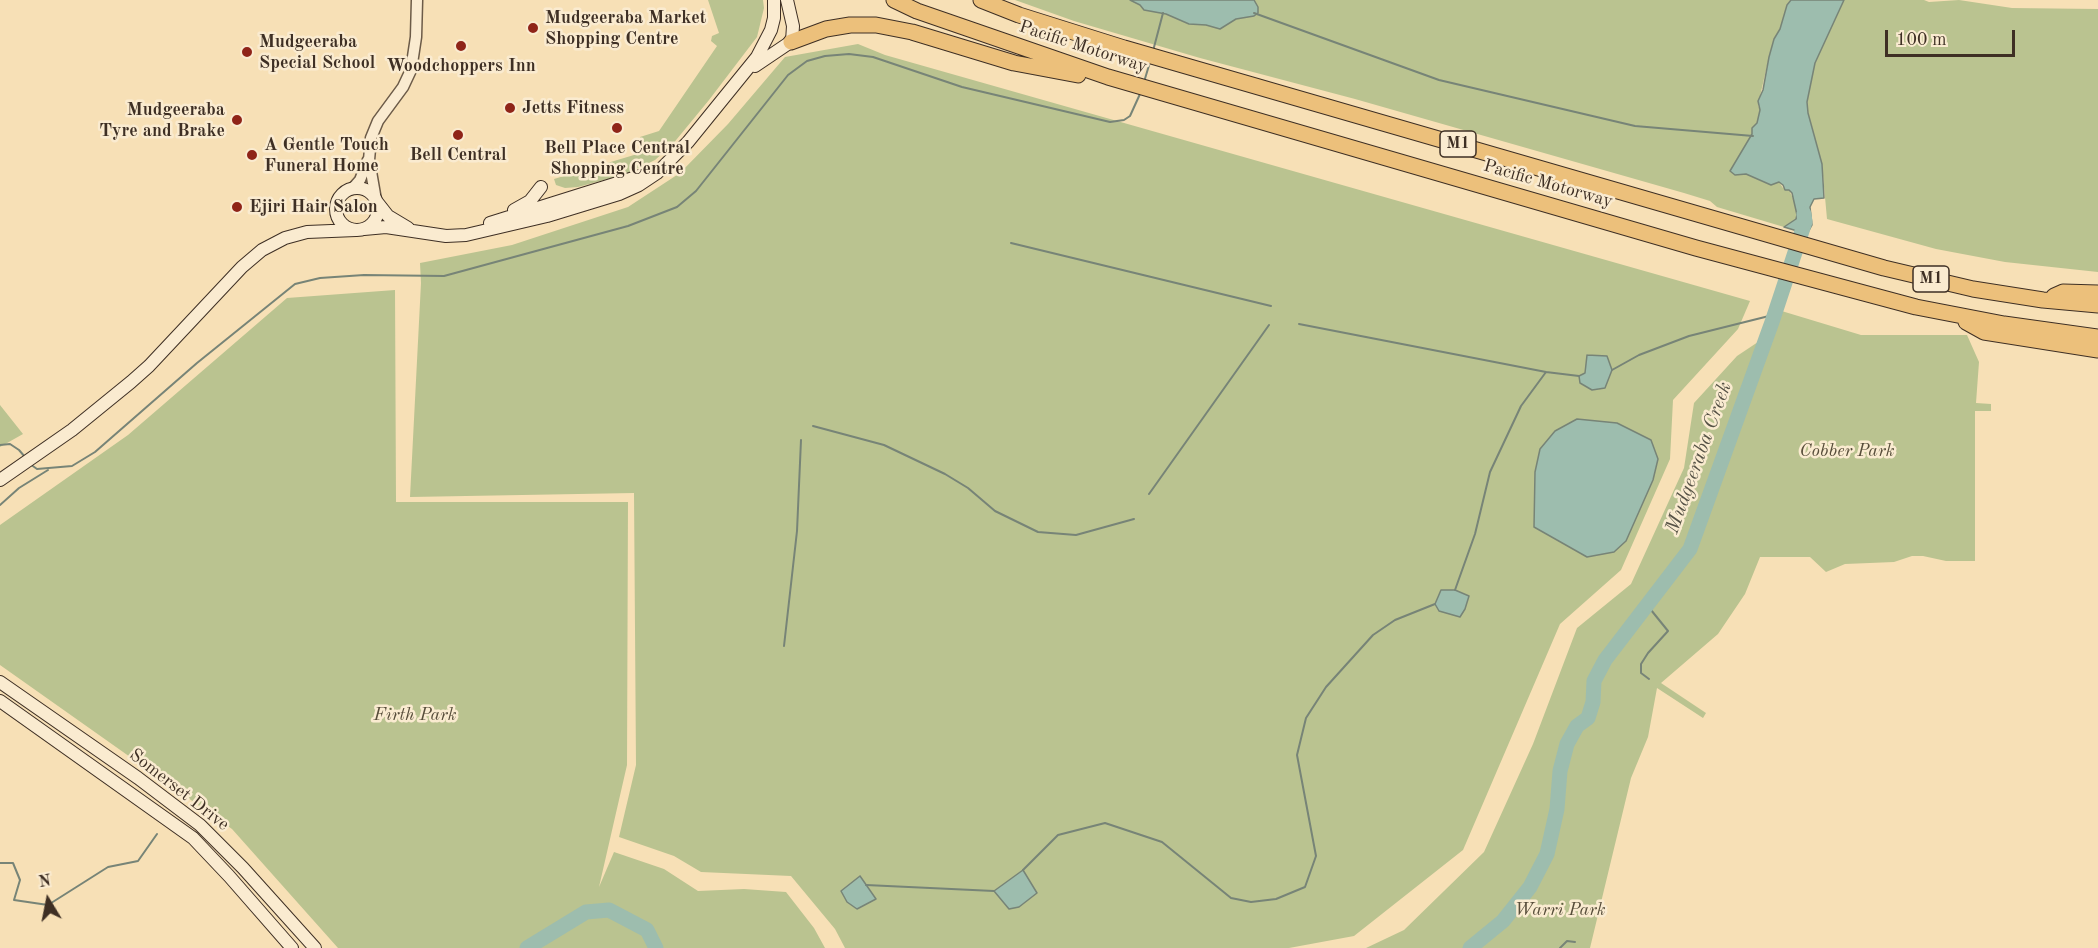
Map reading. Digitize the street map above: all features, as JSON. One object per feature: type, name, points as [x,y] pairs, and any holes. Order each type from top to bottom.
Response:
[{"type":"highway","name":"Pacific Motorway","points":[[894,0],[917,11],[1108,77],[1696,248],[1818,282],[1953,315],[2047,331],[2098,336]]},
{"type":"highway","name":"Pacific Motorway","points":[[981,0],[1019,15],[1124,48],[1884,268],[1973,289],[2043,300],[2098,305]]},
{"type":"highway","points":[[791,42],[808,34],[834,27],[876,25],[912,32],[984,55],[1041,69],[1108,77]]},
{"type":"highway","points":[[2043,300],[2063,292],[2098,293]]},
{"type":"highway","points":[[1953,315],[1984,332],[2098,350]]},
{"type":"main road","points":[[434,234],[546,211],[634,188],[654,176],[700,128],[757,57],[768,39],[774,18],[774,0]]},
{"type":"main road","points":[[740,78],[768,56],[791,42],[793,26],[787,0]]},
{"type":"main road","points":[[483,225],[530,201],[541,187]]},
{"type":"main road","points":[[0,480],[104,406],[149,366],[206,303],[251,258],[278,241],[307,232],[325,221],[341,195],[352,189],[367,190],[388,216],[412,230]]},
{"type":"main road","points":[[336,206],[336,214],[341,224],[360,230],[369,226],[376,218],[378,210],[376,201]]},
{"type":"main road","points":[[307,232],[382,227],[461,236],[476,234],[546,211]]},
{"type":"main road","name":"Somerset Drive","points":[[0,682],[138,778],[200,825],[243,868],[315,948]]},
{"type":"main road","name":"Somerset Drive","points":[[0,701],[193,838],[292,948]]},
{"type":"street","points":[[376,201],[369,160],[371,138],[376,124],[403,87],[412,65],[417,31],[417,0]]},
{"type":"street","points":[[352,189],[360,180],[369,160]]},
{"type":"green space","points":[[708,0],[763,0],[764,8],[757,37],[709,100],[672,145],[655,160],[626,174],[578,187],[565,188],[556,185],[554,179],[644,152],[640,137],[659,131],[717,46],[711,41],[712,36],[719,33]]},
{"type":"green space","points":[[1015,0],[1791,0],[1787,5],[1769,57],[1758,105],[1760,110],[1757,123],[1752,128],[1752,134],[1734,164],[1737,174],[1746,174],[1768,184],[1779,182],[1783,188],[1789,190],[1796,205],[1797,219],[1784,227],[1717,207],[1710,201],[1684,193],[1355,99],[1200,58],[1074,21]]},
{"type":"green space","points":[[1844,0],[1924,0],[1929,2],[1959,0],[2012,8],[2098,9],[2098,272],[2005,262],[1936,249],[1827,219],[1822,164],[1807,102],[1815,63]]},
{"type":"green space","points":[[858,44],[885,55],[1750,301],[1738,329],[1673,400],[1670,459],[1621,570],[1560,624],[1463,850],[1354,936],[1289,948],[845,948],[835,929],[791,876],[701,872],[674,856],[619,837],[636,765],[634,493],[410,497],[421,283],[420,263],[512,245],[628,207],[680,173],[728,124],[785,57]]},
{"type":"green space","name":"Firth Park","points":[[395,290],[396,502],[628,502],[627,765],[599,887],[614,852],[664,869],[698,891],[744,889],[786,892],[814,928],[825,948],[338,948],[232,829],[0,665],[0,525],[128,435],[287,298]]},
{"type":"green space","name":"Cobber Park","points":[[1775,309],[1861,335],[1967,335],[1979,362],[1976,403],[1991,404],[1991,411],[1975,411],[1975,561],[1946,561],[1912,556],[1894,562],[1845,564],[1826,572],[1810,557],[1760,557],[1745,594],[1718,634],[1661,683],[1706,713],[1703,718],[1657,688],[1648,737],[1631,778],[1590,948],[1366,948],[1404,930],[1484,852],[1533,744],[1577,628],[1631,584],[1684,468],[1694,403],[1737,356],[1767,336]]},
{"type":"green space","points":[[0,405],[23,434],[0,447]]},
{"type":"shaded area","points":[[1130,0],[1254,0],[1258,13],[1254,16],[1236,19],[1220,29],[1189,24],[1166,14],[1144,10]]},
{"type":"shaded area","points":[[1791,0],[1844,0],[1815,63],[1807,102],[1822,164],[1824,198],[1814,199],[1810,207],[1812,225],[1807,234],[1784,227],[1796,219],[1797,215],[1792,193],[1785,190],[1783,185],[1779,182],[1771,185],[1746,174],[1735,175],[1730,171],[1752,134],[1752,128],[1757,123],[1760,110],[1758,101],[1763,90],[1769,57],[1787,5]]},
{"type":"shaded area","points":[[1587,355],[1607,356],[1612,370],[1605,388],[1592,390],[1580,383],[1579,376],[1585,373]]},
{"type":"shaded area","points":[[1577,419],[1617,423],[1651,440],[1658,459],[1653,480],[1626,541],[1614,552],[1587,557],[1534,527],[1535,472],[1540,449],[1555,431]]},
{"type":"shaded area","points":[[1441,590],[1455,590],[1469,596],[1460,617],[1439,611],[1435,604]]},
{"type":"shaded area","points":[[1023,870],[1037,893],[1019,907],[1009,909],[994,891]]},
{"type":"shaded area","points":[[860,876],[876,899],[857,909],[847,902],[841,891]]},
{"type":"waterway","points":[[1153,51],[1163,13]]},
{"type":"waterway","points":[[1254,13],[1439,80],[1635,126],[1753,136]]},
{"type":"waterway","points":[[30,464],[37,469],[72,466],[95,452],[197,363],[295,284],[320,278],[364,275],[444,276],[628,226],[677,207],[696,191],[788,75],[807,61],[825,56],[849,54],[873,57],[962,87],[1110,122],[1124,120],[1130,116],[1140,94]]},
{"type":"waterway","points":[[1144,82],[1150,62]]},
{"type":"waterway","name":"Mudgeeraba Creek","points":[[1470,948],[1503,921],[1530,887],[1547,854],[1557,809],[1560,771],[1567,744],[1577,726],[1588,718],[1593,702],[1594,681],[1605,660],[1690,549],[1772,322],[1805,222],[1804,214]]},
{"type":"waterway","points":[[1011,243],[1271,306]]},
{"type":"waterway","points":[[1612,370],[1639,355],[1689,336],[1773,315]]},
{"type":"waterway","points":[[1299,324],[1546,372]]},
{"type":"waterway","points":[[1149,494],[1269,325]]},
{"type":"waterway","points":[[1455,590],[1475,534],[1490,472],[1521,406],[1546,372],[1579,376]]},
{"type":"waterway","points":[[813,426],[884,445],[945,474],[968,488],[995,511],[1038,532],[1076,535],[1134,519]]},
{"type":"waterway","points":[[784,646],[797,531],[801,440]]},
{"type":"waterway","points":[[0,445],[10,444],[25,457]]},
{"type":"waterway","points":[[0,505],[19,488],[48,470]]},
{"type":"waterway","points":[[1023,870],[1058,835],[1105,823],[1162,842],[1231,898],[1251,902],[1276,899],[1305,887],[1316,856],[1297,755],[1306,718],[1326,687],[1373,635],[1395,620],[1435,604]]},
{"type":"waterway","points":[[1647,605],[1668,631],[1641,664],[1641,673],[1649,679]]},
{"type":"waterway","points":[[0,863],[13,863],[20,880],[14,900],[48,905],[108,867],[138,861],[157,834]]},
{"type":"waterway","points":[[866,885],[994,891]]},
{"type":"waterway","name":"Mudgeeraba Creek","points":[[527,948],[586,912],[609,910],[647,930],[656,948]]},
{"type":"waterway","points":[[1560,948],[1567,941],[1575,942]]},
{"type":"place","name":"Mudgeeraba Market Shopping Centre","points":[[533,28]]},
{"type":"place","name":"Woodchoppers Inn","points":[[461,46]]},
{"type":"place","name":"Mudgeeraba Special School","points":[[247,52]]},
{"type":"place","name":"Jetts Fitness","points":[[510,108]]},
{"type":"place","name":"Mudgeeraba Tyre and Brake","points":[[237,120]]},
{"type":"place","name":"Bell Place Central Shopping Centre","points":[[617,128]]},
{"type":"place","name":"Bell Central","points":[[458,135]]},
{"type":"place","name":"A Gentle Touch Funeral Home","points":[[252,155]]},
{"type":"place","name":"Ejiri Hair Salon","points":[[237,207]]},
{"type":"park label","name":"Warri Park","points":[[1560,910]]}]
